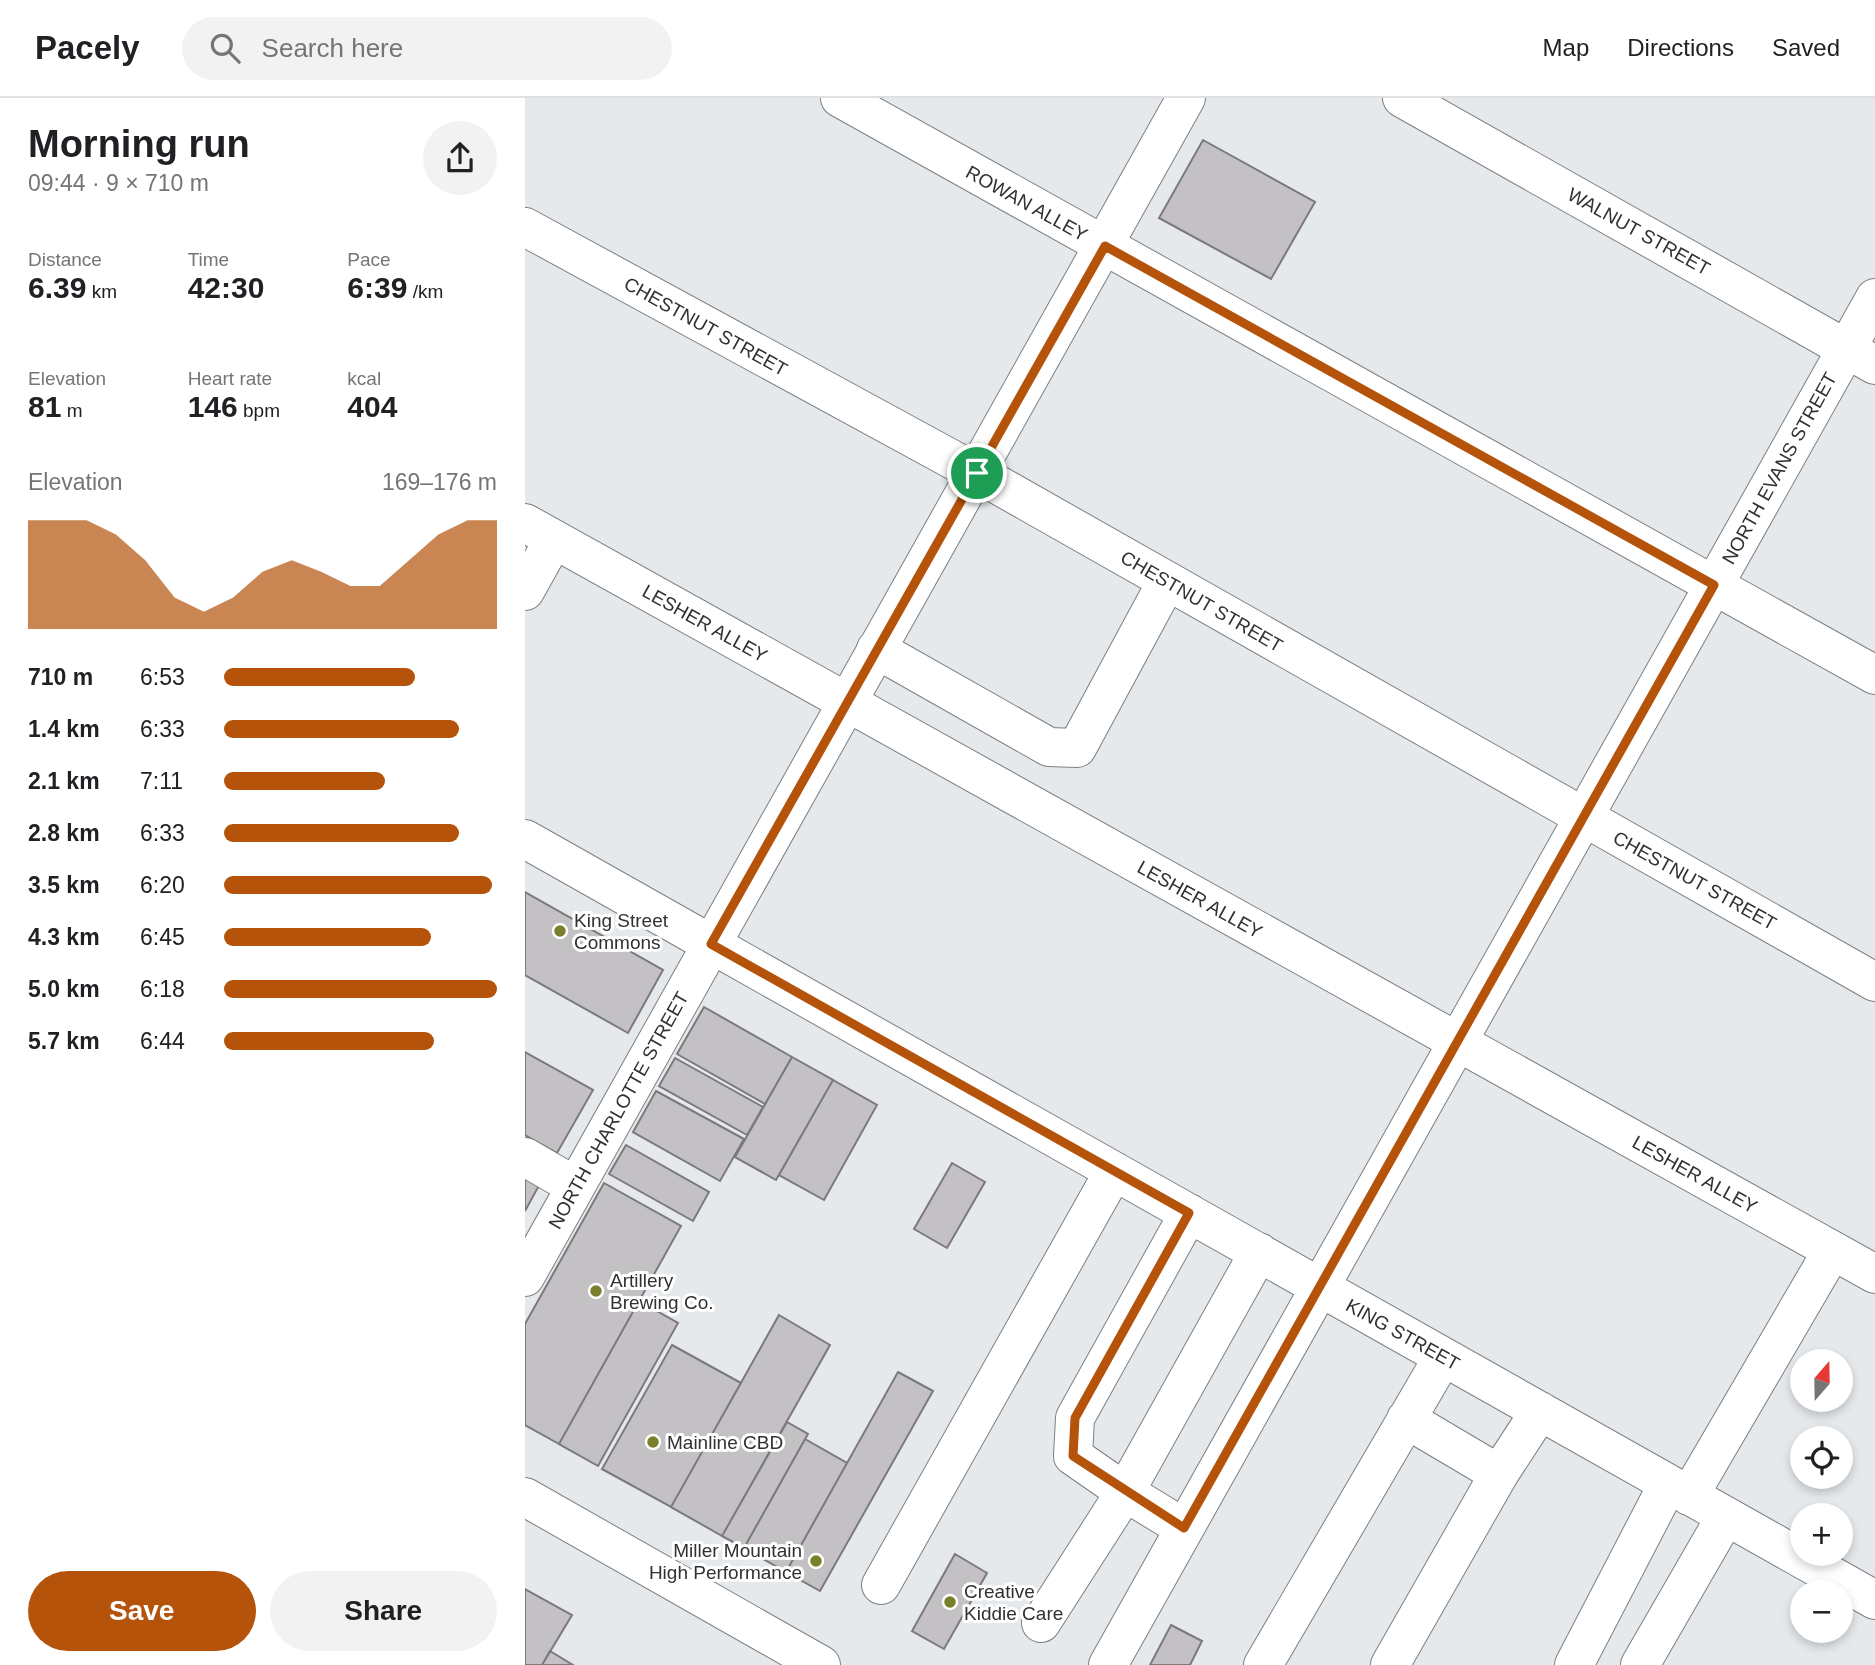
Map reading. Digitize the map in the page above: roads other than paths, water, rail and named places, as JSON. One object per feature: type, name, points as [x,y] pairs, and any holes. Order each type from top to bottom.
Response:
[{"type":"street","name":"ROWAN ALLEY","points":[[840,98],[1875,675]]},
{"type":"street","points":[[846,701],[1105,246],[1186,98]]},
{"type":"street","name":"WALNUT STREET","points":[[1402,98],[1861,357]]},
{"type":"street","name":"CHESTNUT STREET","points":[[525,227],[977,473],[1875,982]]},
{"type":"street","name":"NORTH EVANS STREET","points":[[1108,1665],[1714,585],[1861,357],[1875,298]]},
{"type":"street","points":[[525,591],[539,531]]},
{"type":"street","name":"LESHER ALLEY","points":[[539,531],[1875,1274]]},
{"type":"street","points":[[876,649],[1049,747],[1077,748],[1167,581]]},
{"type":"street","name":"NORTH CHARLOTTE STREET","points":[[525,1277],[846,701]]},
{"type":"street","name":"KING STREET","points":[[525,839],[1875,1600]]},
{"type":"street","points":[[525,1157],[575,1185]]},
{"type":"street","points":[[881,1585],[1114,1171]]},
{"type":"street","points":[[1184,1528],[1073,1456],[1075,1418],[1189,1213]]},
{"type":"street","points":[[1574,1665],[1679,1490],[1832,1251]]},
{"type":"street","points":[[1041,1623],[1125,1492],[1259,1252]]},
{"type":"street","points":[[1263,1665],[1443,1356]]},
{"type":"street","points":[[1390,1665],[1499,1474],[1540,1411]]},
{"type":"street","points":[[1406,1419],[1499,1474]]},
{"type":"street","points":[[525,1497],[821,1665]]},
{"type":"street","points":[[1640,1665],[1726,1516]]},
{"type":"place","name":"King Street Commons","points":[[560,931]]},
{"type":"place","name":"Artillery Brewing Co.","points":[[596,1291]]},
{"type":"place","name":"Mainline CBD","points":[[653,1442]]},
{"type":"place","name":"Miller Mountain High Performance","points":[[816,1561]]},
{"type":"place","name":"Creative Kiddie Care","points":[[950,1602]]}]
